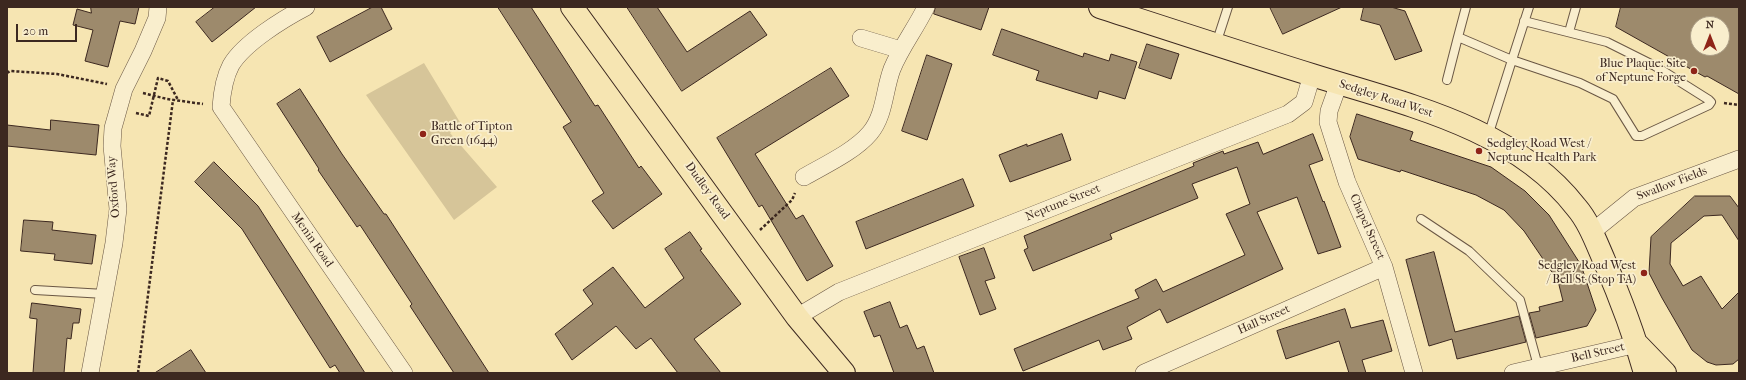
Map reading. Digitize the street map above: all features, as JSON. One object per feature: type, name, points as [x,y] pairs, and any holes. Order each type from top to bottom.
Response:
[{"type":"main road","name":"Dudley Road","points":[[572,7],[797,317],[844,373]]},
{"type":"main road","name":"Sedgley Road West","points":[[1100,7],[1312,75],[1417,106],[1488,137],[1524,157],[1549,177],[1577,208],[1592,232],[1615,286],[1637,344],[1645,373]]},
{"type":"main road","name":"Sedgley Road West","points":[[1637,344],[1665,373]]},
{"type":"street","name":"Oxford Way","points":[[90,373],[114,243],[118,209],[112,146],[113,134],[132,90],[156,18],[158,7]]},
{"type":"street","points":[[221,107],[223,87],[231,65],[241,53],[268,29],[306,7]]},
{"type":"street","points":[[804,177],[856,146],[870,133],[878,121],[892,70],[901,50],[917,25],[926,7]]},
{"type":"street","points":[[861,38],[901,50]]},
{"type":"street","name":"Neptune Street","points":[[797,317],[839,292],[1288,114],[1304,102],[1312,75]]},
{"type":"street","name":"Chapel Street","points":[[1339,83],[1329,111],[1328,122],[1347,182],[1384,267],[1414,373]]},
{"type":"street","name":"Menin Road","points":[[221,107],[404,373]]},
{"type":"street","name":"Swallow Fields","points":[[1592,232],[1634,198],[1739,159]]},
{"type":"street","name":"Hall Street","points":[[1144,373],[1384,267]]},
{"type":"street","name":"Bell Street","points":[[1513,373],[1637,344]]},
{"type":"lane","points":[[1216,44],[1228,7]]},
{"type":"lane","points":[[1447,80],[1466,7]]},
{"type":"lane","points":[[1488,137],[1529,7]]},
{"type":"lane","points":[[1569,32],[1576,7]]},
{"type":"lane","points":[[1458,37],[1512,60],[1580,83],[1613,99],[1636,136],[1642,136],[1709,105],[1711,102],[1655,66],[1607,42],[1524,21]]},
{"type":"lane","points":[[1421,219],[1469,251],[1520,300],[1538,366]]},
{"type":"lane","points":[[35,290],[105,294]]},
{"type":"path","points":[[7,73],[10,71],[57,74],[173,100],[221,107]]},
{"type":"path","points":[[132,90],[134,112],[149,116],[158,78],[168,81],[178,100]]},
{"type":"path","points":[[138,373],[173,100]]},
{"type":"path","points":[[757,233],[792,200],[804,177]]},
{"type":"shaded area","points":[[424,63],[461,124],[450,133],[497,187],[454,220],[366,95]]},
{"type":"building","points":[[91,7],[139,7],[135,24],[120,21],[108,67],[85,61],[93,30],[73,25],[77,9],[91,13]]},
{"type":"building","points":[[215,7],[256,7],[212,42],[196,22]]},
{"type":"building","points":[[373,7],[381,7],[392,29],[330,62],[317,37]]},
{"type":"building","points":[[498,7],[531,7],[595,106],[598,105],[639,168],[641,166],[662,194],[613,229],[592,201],[604,193],[563,127],[571,122]]},
{"type":"building","points":[[627,7],[657,7],[687,52],[750,11],[767,35],[682,91]]},
{"type":"building","points":[[936,7],[989,7],[981,30],[934,14]]},
{"type":"building","points":[[1270,7],[1342,7],[1283,34]]},
{"type":"building","points":[[1364,7],[1391,7],[1405,11],[1422,51],[1395,60],[1380,25],[1361,20]]},
{"type":"building","points":[[1621,7],[1739,7],[1739,94],[1707,76],[1705,77],[1616,27]]},
{"type":"building","points":[[1002,29],[1083,57],[1084,53],[1109,61],[1111,54],[1137,62],[1125,99],[1099,91],[1097,99],[1036,80],[1039,71],[993,55]]},
{"type":"building","points":[[1147,44],[1179,54],[1171,79],[1139,68]]},
{"type":"building","points":[[927,55],[952,64],[927,140],[902,131]]},
{"type":"building","points":[[831,68],[849,96],[755,154],[796,219],[803,215],[833,266],[807,281],[762,205],[759,207],[717,138]]},
{"type":"building","points":[[300,89],[342,154],[384,214],[386,214],[489,373],[454,373],[410,306],[412,304],[360,225],[357,227],[318,170],[319,169],[277,104]]},
{"type":"building","points":[[1357,114],[1413,132],[1410,140],[1491,167],[1525,191],[1549,215],[1581,265],[1596,310],[1587,326],[1536,338],[1529,313],[1540,311],[1539,307],[1563,301],[1558,281],[1524,231],[1504,210],[1476,195],[1401,170],[1400,172],[1358,159],[1350,137]]},
{"type":"building","points":[[51,120],[99,125],[96,155],[7,146],[7,125],[50,130]]},
{"type":"building","points":[[1062,134],[1071,160],[1010,182],[999,155],[1027,144],[1027,146]]},
{"type":"building","points":[[1313,134],[1323,160],[1309,165],[1341,247],[1318,254],[1297,197],[1257,212],[1283,269],[1167,323],[1160,309],[1127,327],[1132,339],[1103,350],[1099,340],[1023,371],[1014,349],[1139,298],[1135,290],[1156,279],[1163,292],[1245,255],[1226,214],[1250,204],[1237,167],[1192,184],[1198,198],[1110,234],[1112,239],[1033,271],[1024,250],[1028,248],[1024,236],[1194,166],[1193,163],[1223,151],[1224,154],[1258,142],[1263,154]]},
{"type":"building","points":[[214,162],[258,206],[365,373],[340,373],[335,365],[330,368],[242,229],[195,182]]},
{"type":"building","points":[[963,179],[974,206],[866,249],[856,222]]},
{"type":"building","points":[[1695,196],[1730,196],[1739,208],[1739,241],[1722,215],[1704,216],[1671,243],[1670,264],[1683,286],[1701,276],[1722,309],[1739,292],[1739,359],[1733,364],[1716,365],[1707,362],[1692,350],[1649,273],[1651,237]]},
{"type":"building","points":[[24,220],[53,222],[52,230],[96,235],[92,264],[54,260],[55,254],[21,251]]},
{"type":"building","points":[[690,232],[702,249],[700,250],[741,304],[694,339],[721,373],[678,373],[651,338],[636,349],[616,326],[572,360],[555,334],[593,304],[583,290],[613,267],[645,308],[684,278],[665,249]]},
{"type":"building","points":[[984,248],[995,278],[985,281],[996,309],[980,315],[959,257]]},
{"type":"building","points":[[1434,252],[1455,332],[1519,316],[1526,342],[1457,359],[1452,339],[1429,346],[1406,260]]},
{"type":"building","points":[[890,302],[900,328],[907,325],[917,349],[924,346],[934,373],[894,373],[880,335],[874,337],[864,312]]},
{"type":"building","points":[[32,303],[81,309],[79,323],[73,323],[71,339],[67,338],[64,373],[33,373],[37,319],[30,318]]},
{"type":"building","points":[[1345,309],[1351,328],[1383,320],[1392,351],[1362,360],[1366,373],[1349,373],[1339,341],[1286,359],[1277,331]]},
{"type":"building","points":[[191,350],[206,373],[155,373]]},
{"type":"place","name":"Blue Plaque: Site of Neptune Forge","points":[[1694,71]]},
{"type":"place","name":"Battle of Tipton Green (1644)","points":[[423,134]]},
{"type":"place","name":"Sedgley Road West / Neptune Health Park","points":[[1479,151]]},
{"type":"place","name":"Sedgley Road West / Bell St (Stop TA)","points":[[1644,273]]}]
